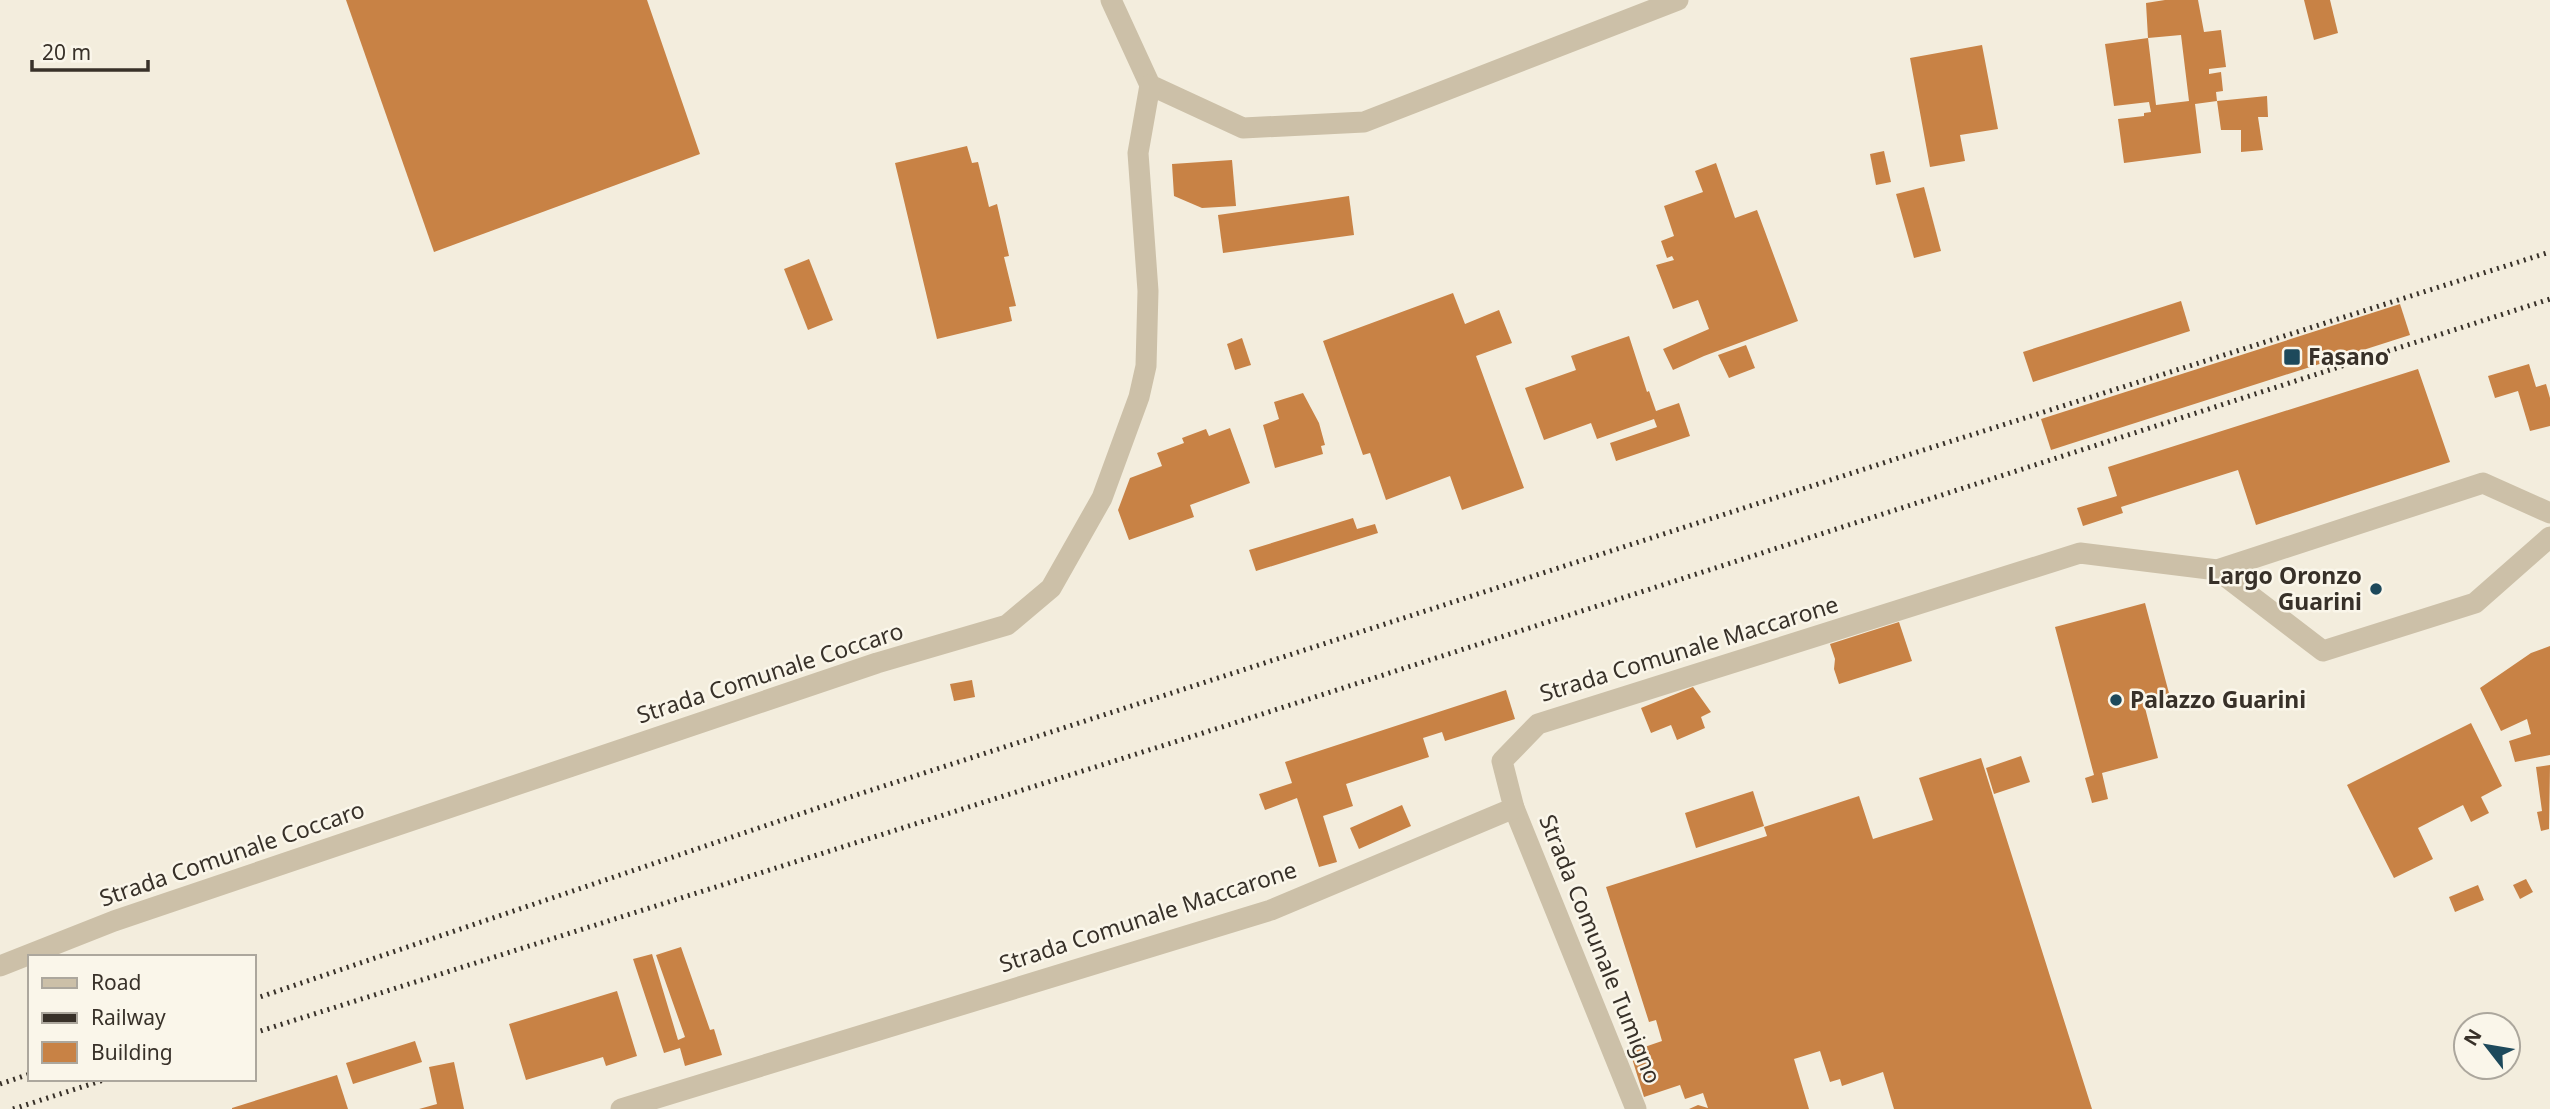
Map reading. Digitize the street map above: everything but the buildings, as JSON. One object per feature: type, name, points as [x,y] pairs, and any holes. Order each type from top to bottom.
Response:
[{"type":"street","points":[[1111,0],[1150,85],[1243,128],[1364,122],[1678,0]]},
{"type":"street","name":"Strada Comunale Coccaro","points":[[0,966],[114,921],[877,663],[1007,625],[1051,589],[1102,498],[1139,397],[1146,366],[1148,291],[1138,153],[1150,85]]},
{"type":"street","points":[[2217,570],[2483,483],[2550,513]]},
{"type":"street","points":[[2217,570],[2323,651],[2475,603],[2550,537]]},
{"type":"street","name":"Strada Comunale Maccarone","points":[[621,1109],[1271,910],[1514,808],[1502,761],[1538,724],[2080,553],[2217,570]]},
{"type":"street","name":"Strada Comunale Tumigno","points":[[1514,808],[1636,1109]]},
{"type":"railway","points":[[256,998],[853,796],[1914,453],[2550,252]]},
{"type":"railway","points":[[256,1032],[1225,726],[2550,299]]},
{"type":"railway","points":[[0,1084],[28,1075]]},
{"type":"railway","points":[[13,1109],[101,1081]]},
{"type":"place","name":"Fasano","points":[[2292,357]]},
{"type":"place","name":"Largo Oronzo Guarini","points":[[2376,589]]},
{"type":"place","name":"Palazzo Guarini","points":[[2116,700]]}]
